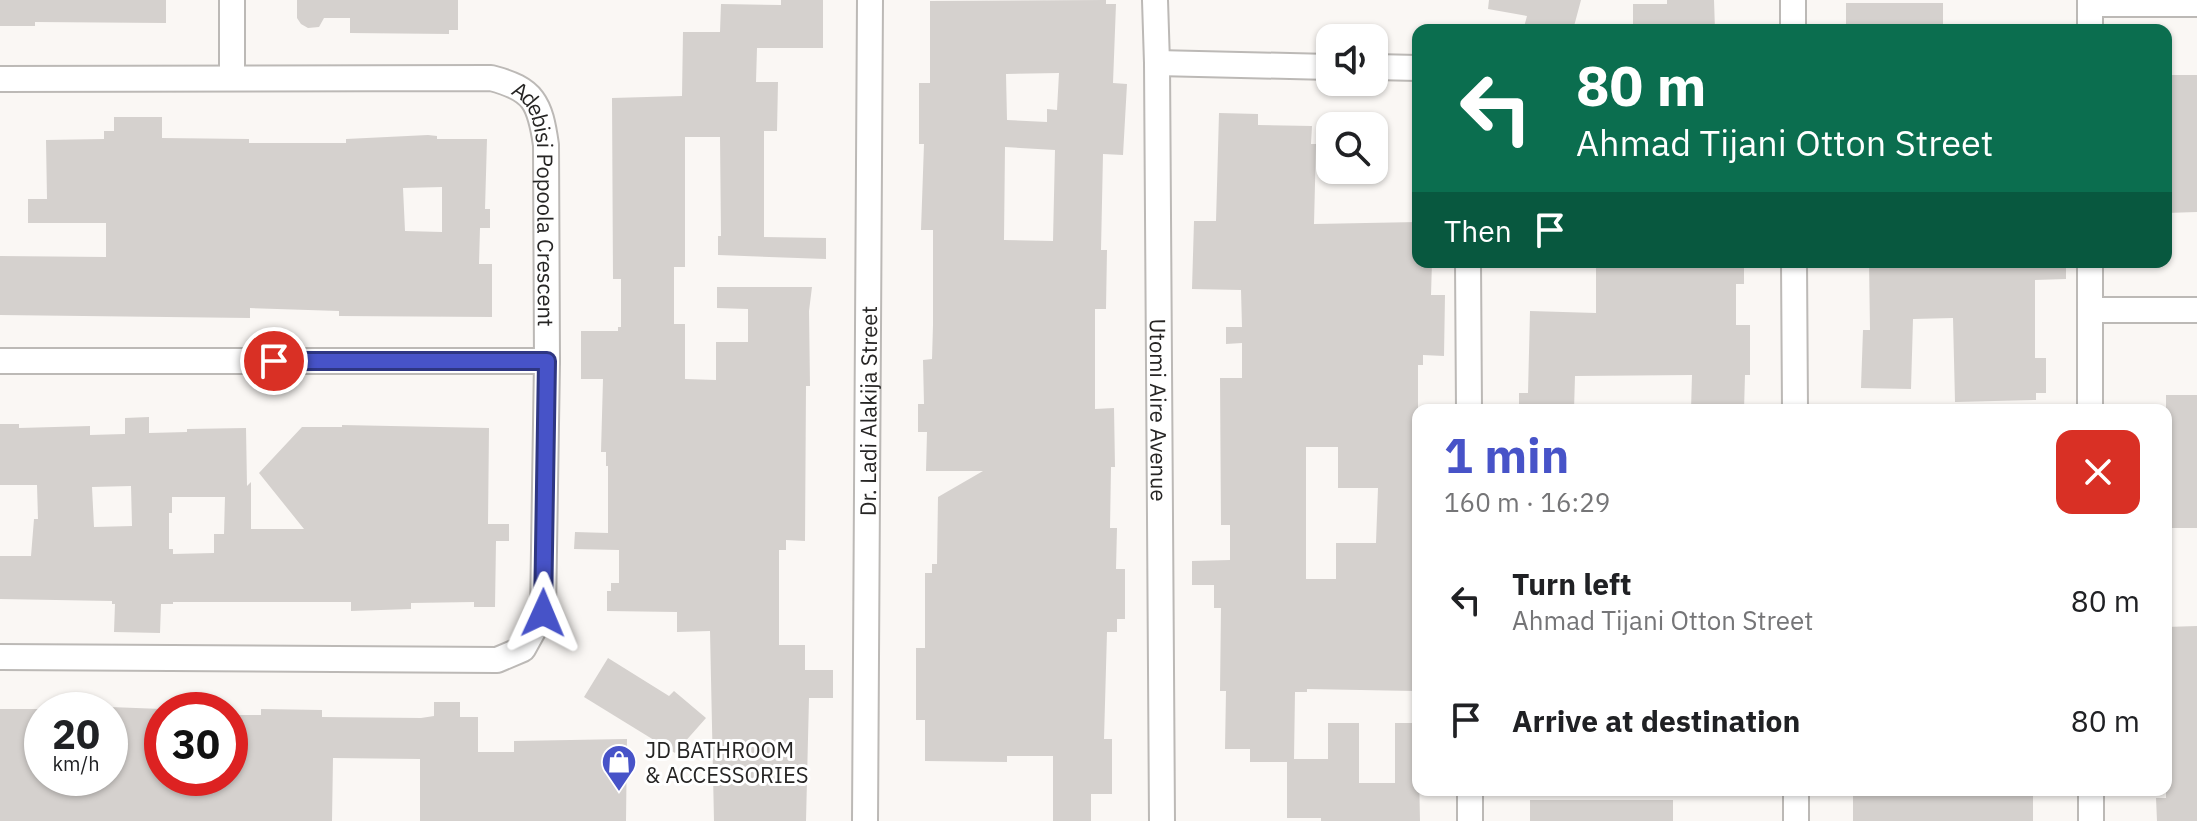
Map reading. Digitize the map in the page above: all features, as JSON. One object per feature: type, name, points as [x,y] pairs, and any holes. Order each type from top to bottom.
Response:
[{"type":"street","points":[[232,0],[232,78]]},
{"type":"street","name":"Dr. Ladi Alakija Street","points":[[865,821],[870,0]]},
{"type":"street","name":"Utomi Aire Avenue","points":[[1155,0],[1162,821]]},
{"type":"street","points":[[1793,0],[1793,24]]},
{"type":"street","points":[[2090,24],[2090,2],[2197,4]]},
{"type":"street","points":[[1157,63],[1316,67]]},
{"type":"street","points":[[1388,67],[1412,68]]},
{"type":"street","name":"Adebisi Popoola Crescent","points":[[0,79],[491,78],[515,84],[534,101],[542,120],[546,145],[547,361],[543,613],[523,649],[497,660],[0,657]]},
{"type":"street","points":[[1468,268],[1469,404]]},
{"type":"street","points":[[1794,268],[1795,404]]},
{"type":"street","points":[[2090,268],[2090,404]]},
{"type":"street","points":[[2090,310],[2197,310]]},
{"type":"street","points":[[0,361],[547,361]]},
{"type":"street","points":[[1470,796],[1470,821]]},
{"type":"street","points":[[1796,796],[1796,821]]},
{"type":"street","points":[[2091,796],[2091,821]]},
{"type":"building","points":[[0,0],[166,0],[166,23],[35,22],[35,26],[0,26]]},
{"type":"building","points":[[297,0],[458,0],[458,30],[449,30],[449,34],[350,33],[350,18],[324,18],[319,27],[308,28],[297,18]]},
{"type":"building","points":[[781,0],[823,0],[823,48],[757,48],[756,82],[778,82],[777,131],[764,131],[764,237],[826,238],[826,259],[718,255],[718,236],[721,236],[720,137],[685,137],[685,267],[674,267],[674,324],[685,324],[685,379],[716,380],[716,342],[748,342],[748,309],[717,308],[717,287],[812,287],[809,311],[810,386],[806,386],[805,541],[786,540],[786,550],[779,550],[779,645],[805,645],[805,670],[833,670],[833,698],[809,698],[806,821],[714,821],[710,631],[677,632],[677,612],[607,611],[607,591],[611,591],[611,583],[619,583],[619,550],[574,549],[575,532],[608,533],[608,466],[606,452],[601,452],[603,379],[581,379],[581,331],[618,331],[621,327],[621,279],[613,279],[612,98],[682,96],[683,32],[720,32],[721,4],[781,5]]},
{"type":"building","points":[[1106,0],[1106,4],[1116,4],[1113,83],[1127,84],[1123,155],[1103,154],[1101,250],[1107,250],[1106,309],[1095,309],[1095,409],[1114,408],[1115,467],[1111,467],[1110,528],[1117,528],[1116,569],[1125,569],[1125,619],[1117,619],[1117,632],[1107,632],[1104,739],[1112,739],[1112,794],[1091,794],[1091,821],[1053,821],[1053,756],[1007,756],[1007,762],[925,761],[925,720],[916,720],[916,648],[925,648],[925,573],[932,573],[932,564],[937,564],[938,497],[983,471],[926,471],[927,432],[918,432],[918,404],[924,404],[923,360],[932,359],[933,325],[933,230],[921,230],[924,144],[919,144],[919,83],[930,83],[930,1]],"holes":[[[1059,73],[1057,110],[1047,109],[1047,122],[1007,120],[1006,74]],[[1005,147],[1055,150],[1053,241],[1004,240]]]},
{"type":"building","points":[[1489,0],[1581,0],[1575,24],[1525,24],[1527,16],[1488,9]]},
{"type":"building","points":[[1667,0],[1714,0],[1715,24],[1633,24],[1633,4],[1667,4]]},
{"type":"building","points":[[1846,3],[1943,3],[1943,24],[1846,24]]},
{"type":"building","points":[[2172,75],[2197,75],[2197,212],[2172,213]]},
{"type":"building","points":[[1219,113],[1258,114],[1258,125],[1312,126],[1311,144],[1316,144],[1314,224],[1412,222],[1412,268],[1432,268],[1431,295],[1445,295],[1444,356],[1423,355],[1423,365],[1418,365],[1418,404],[1412,404],[1412,691],[1307,689],[1307,692],[1295,692],[1294,759],[1328,759],[1328,723],[1359,723],[1359,783],[1395,783],[1395,723],[1412,723],[1412,796],[1419,796],[1420,821],[1287,818],[1287,762],[1250,762],[1250,749],[1225,749],[1226,691],[1220,691],[1221,608],[1214,608],[1214,585],[1192,585],[1192,561],[1230,560],[1230,525],[1221,525],[1220,378],[1242,378],[1242,343],[1226,344],[1226,327],[1242,327],[1241,290],[1192,289],[1194,221],[1216,221]],"holes":[[[1306,447],[1338,447],[1338,488],[1378,488],[1376,543],[1336,543],[1336,579],[1306,579]]]},
{"type":"building","points":[[114,117],[162,117],[162,138],[249,139],[249,143],[346,143],[346,139],[428,135],[437,136],[437,139],[487,139],[485,209],[490,209],[490,228],[480,228],[479,264],[492,264],[492,317],[339,316],[339,311],[250,308],[250,318],[0,315],[0,256],[106,257],[106,223],[28,223],[28,199],[47,199],[46,140],[104,139],[104,131],[114,131]],"holes":[[[442,187],[442,232],[405,231],[403,188]]]},
{"type":"building","points":[[1596,268],[1744,268],[1744,284],[1736,284],[1736,325],[1750,325],[1750,375],[1745,375],[1744,404],[1691,404],[1692,375],[1575,376],[1574,404],[1519,404],[1519,393],[1528,393],[1530,311],[1596,313]]},
{"type":"building","points":[[1869,268],[2066,268],[2066,279],[2035,280],[2035,358],[2046,358],[2046,393],[2036,393],[2036,400],[1955,402],[1953,318],[1913,319],[1911,389],[1861,388],[1863,330],[1870,330]]},
{"type":"building","points":[[2166,395],[2197,395],[2197,528],[2172,528],[2172,404],[2166,404]]},
{"type":"building","points":[[149,417],[149,433],[246,428],[251,529],[304,529],[259,473],[302,427],[489,428],[488,524],[509,524],[509,541],[496,541],[495,607],[474,607],[474,602],[411,603],[411,609],[351,611],[351,602],[173,602],[161,604],[160,633],[114,632],[115,604],[112,601],[0,599],[0,556],[31,556],[34,519],[38,519],[37,485],[0,485],[0,424],[19,424],[19,428],[90,426],[90,435],[125,434],[125,418]],"holes":[[[131,486],[132,526],[94,527],[92,487]],[[172,497],[225,497],[224,534],[214,534],[214,553],[173,554],[173,549],[169,549]]]},
{"type":"building","points":[[2197,626],[2197,821],[2157,821],[2156,798],[2172,796],[2172,627]]},
{"type":"building","points":[[608,658],[669,696],[674,691],[706,718],[675,753],[584,697]]},
{"type":"building","points":[[434,702],[460,702],[460,717],[478,717],[478,752],[514,752],[514,741],[627,739],[626,821],[420,821],[420,759],[333,758],[332,821],[0,821],[0,709],[24,709],[24,796],[128,796],[128,708],[144,708],[144,796],[248,796],[248,715],[261,715],[261,709],[322,710],[322,717],[434,716]]},
{"type":"building","points":[[1853,796],[2033,796],[2033,821],[1853,821]]},
{"type":"building","points":[[1530,800],[1673,800],[1673,821],[1530,821]]},
{"type":"place","name":"JD BATHROOM & ACCESSORIES","points":[[619,793]]},
{"type":"route","points":[[274,361],[547,361],[543,613]]}]
